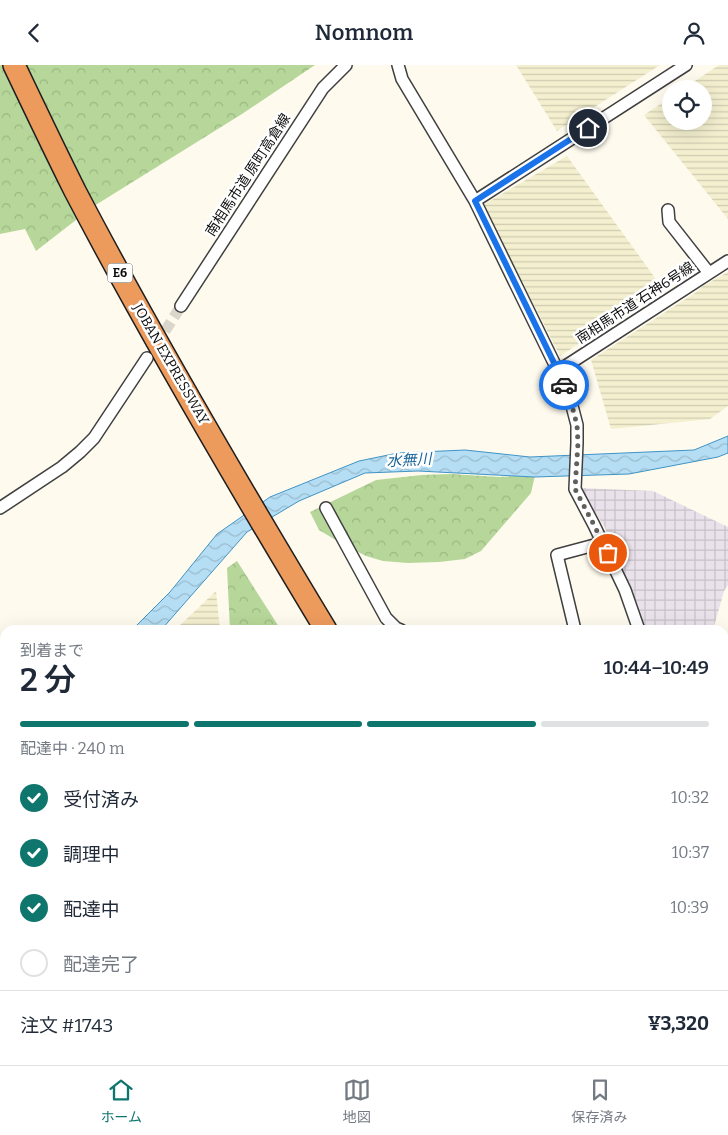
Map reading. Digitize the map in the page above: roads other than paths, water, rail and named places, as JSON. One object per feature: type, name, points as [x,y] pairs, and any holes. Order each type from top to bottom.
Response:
[{"type":"highway","name":"JOBAN EXPRESSWAY","points":[[14,65],[80,198],[170,363],[322,625]]},
{"type":"street","name":"南相馬市道 原町高倉線","points":[[181,306],[322,88],[346,65]]},
{"type":"street","points":[[398,65],[402,79],[475,201],[558,371],[571,402],[577,425],[578,443],[575,489],[625,590],[637,625]]},
{"type":"street","points":[[475,201],[686,65]]},
{"type":"street","points":[[668,210],[669,222],[709,273]]},
{"type":"street","name":"南相馬市道 石神6号線","points":[[558,371],[728,261]]},
{"type":"street","points":[[0,508],[62,467],[94,438],[147,358]]},
{"type":"street","points":[[326,508],[386,618],[393,625]]},
{"type":"street","points":[[574,625],[557,555],[602,543]]},
{"type":"water","name":"水無川","points":[[728,436],[728,453],[718,457],[629,474],[534,477],[418,471],[365,473],[299,501],[247,532],[165,625],[137,625],[170,592],[217,534],[270,497],[359,461],[398,453],[465,450],[530,457],[694,450]]},
{"type":"tunnel","points":[[156,345],[181,306]]}]
